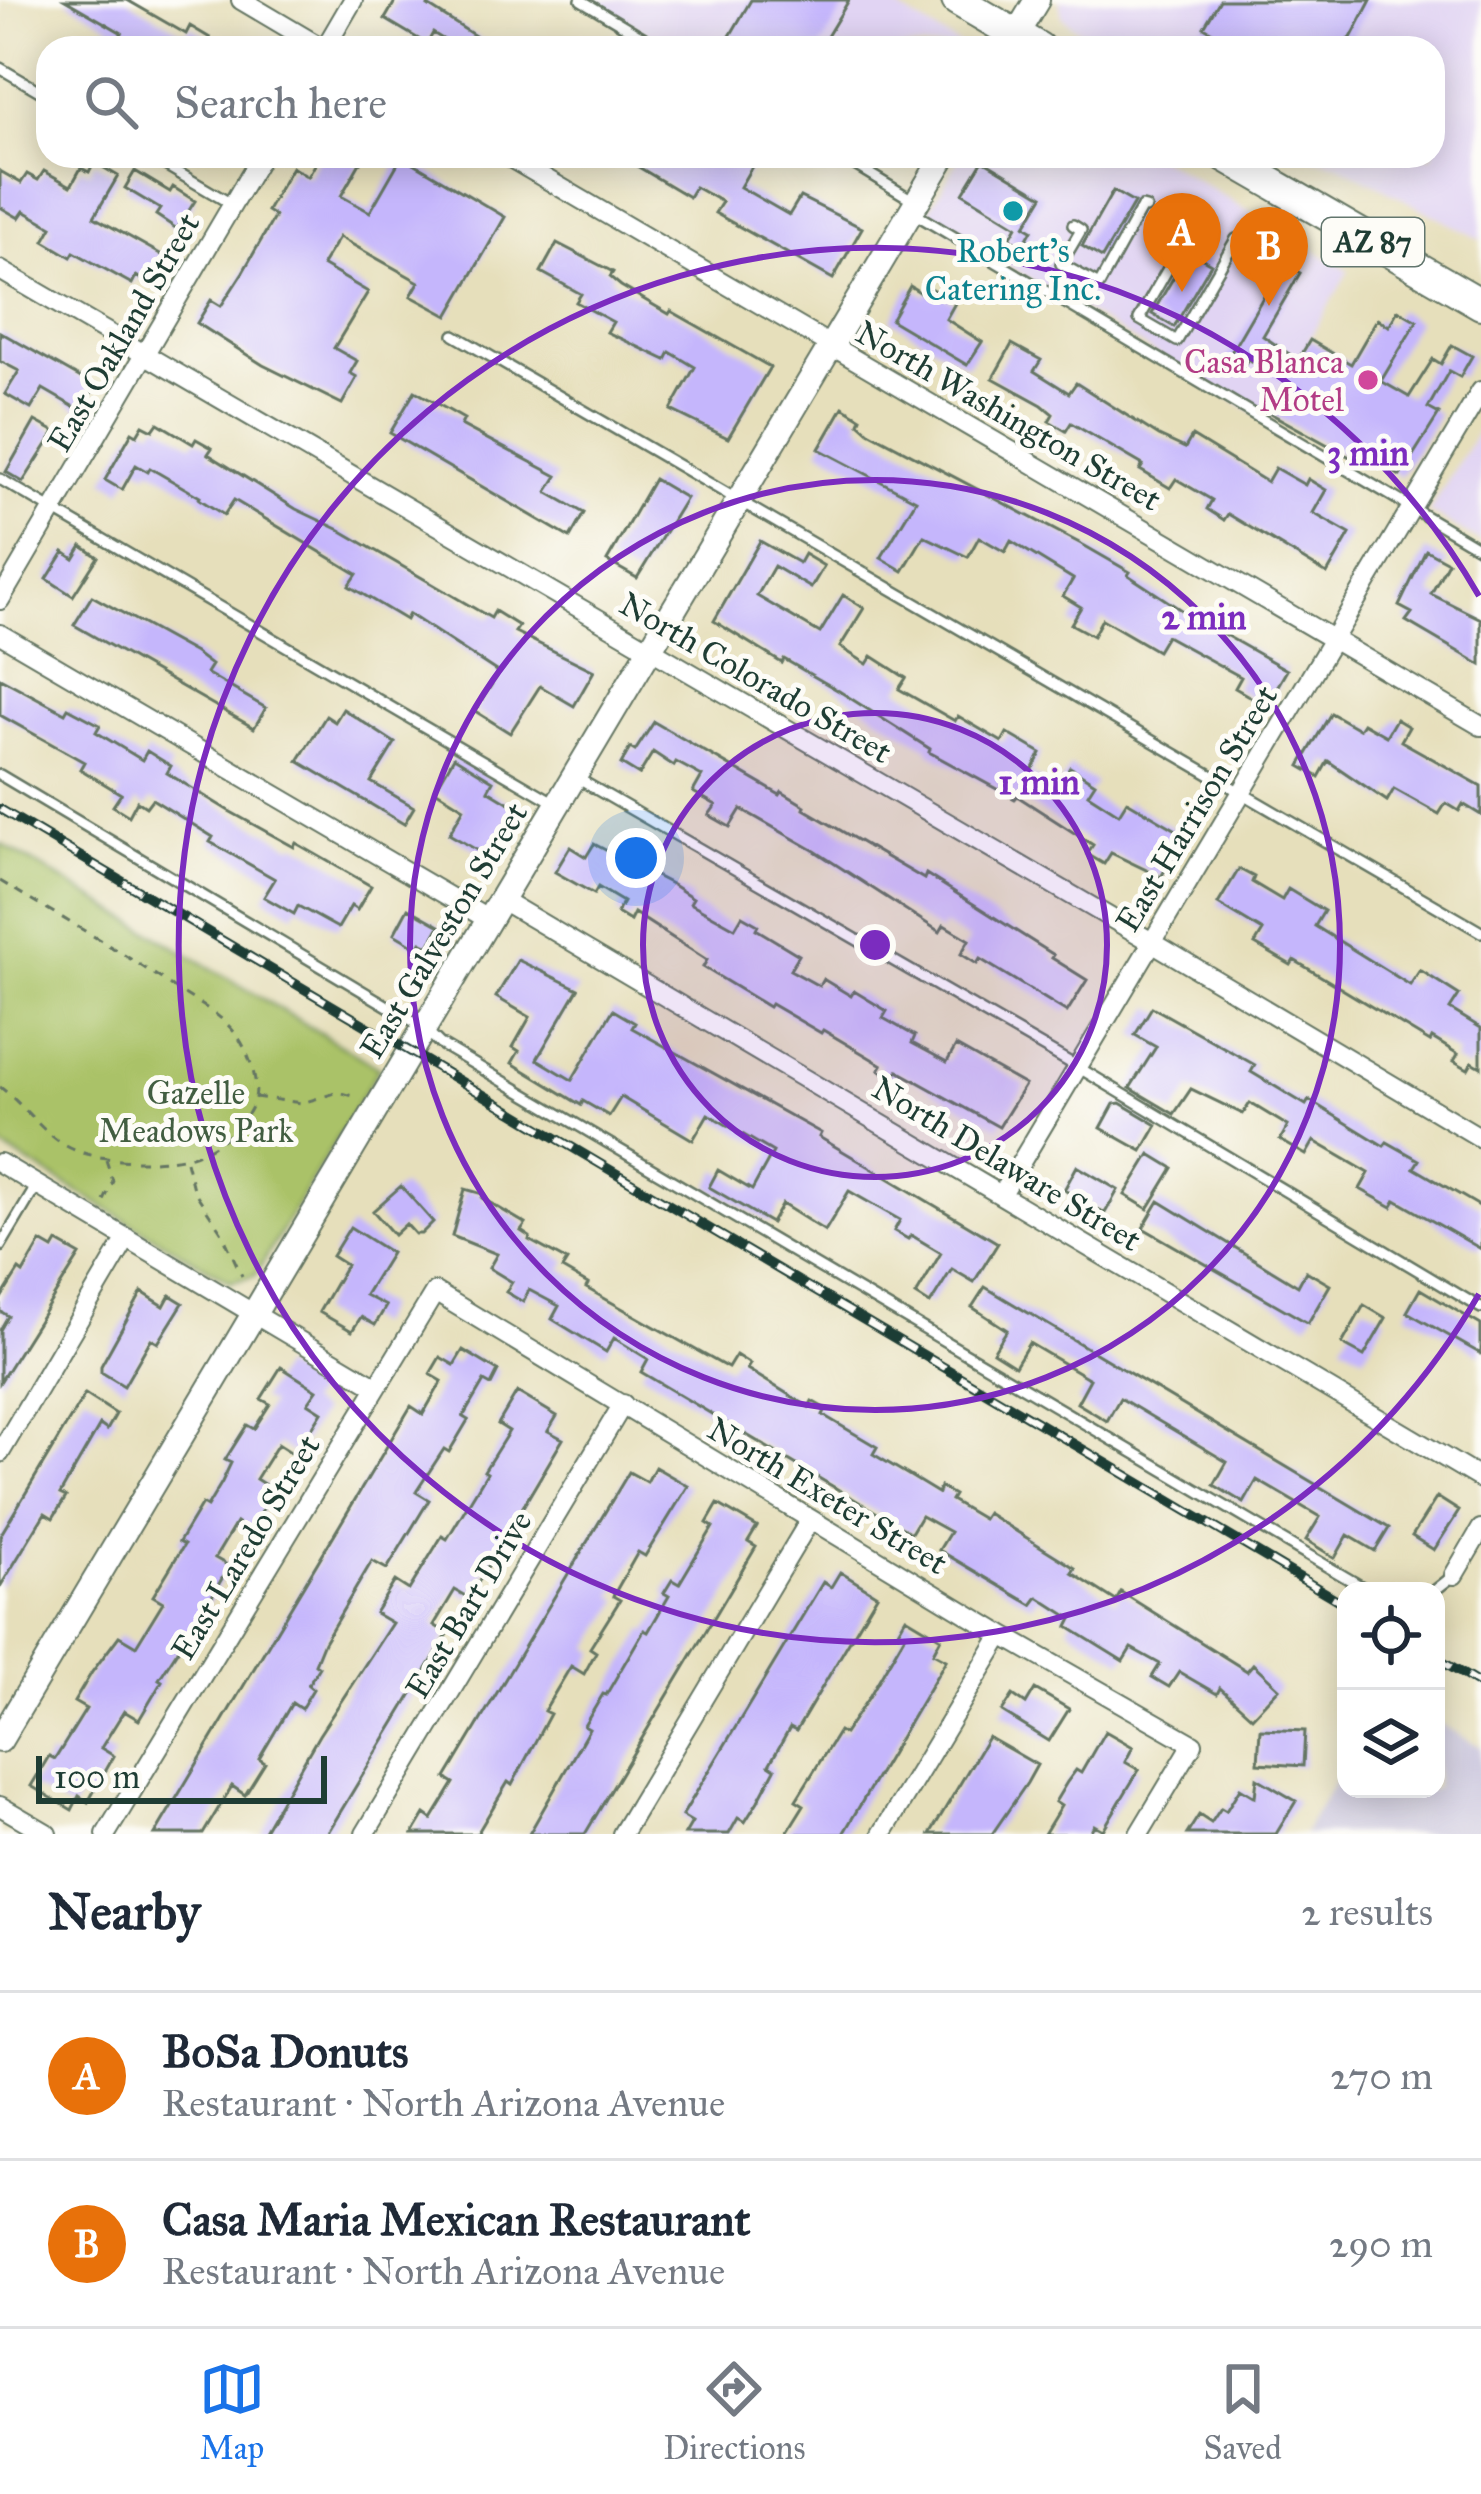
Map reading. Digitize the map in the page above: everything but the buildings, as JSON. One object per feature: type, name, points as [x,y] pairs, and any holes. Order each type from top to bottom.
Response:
[{"type":"main road","points":[[957,0],[1009,36]]},
{"type":"main road","name":"AZ 87","points":[[1246,168],[1481,304]]},
{"type":"street","points":[[242,0],[304,36]]},
{"type":"street","points":[[331,36],[353,0]]},
{"type":"street","points":[[1024,36],[1037,0]]},
{"type":"street","name":"East Oakland Street","points":[[0,600],[254,168]]},
{"type":"street","name":"North Washington Street","points":[[528,168],[1481,726]]},
{"type":"street","name":"East Galveston Street","points":[[0,1740],[937,168]]},
{"type":"street","name":"North Colorado Street","points":[[0,270],[1481,1138]]},
{"type":"street","name":"East Harrison Street","points":[[1002,1194],[1481,392]]},
{"type":"street","name":"North Delaware Street","points":[[0,634],[1002,1194],[1481,1479]]},
{"type":"street","points":[[0,1163],[377,1387]]},
{"type":"street","points":[[0,1453],[127,1238]]},
{"type":"street","name":"East Laredo Street","points":[[106,1834],[435,1292]]},
{"type":"street","name":"North Exeter Street","points":[[435,1292],[1002,1635],[1192,1744],[1138,1834]]},
{"type":"street","name":"East Bart Drive","points":[[365,1834],[623,1405]]},
{"type":"street","points":[[622,1834],[810,1520]]},
{"type":"street","points":[[1454,1576],[1481,1529]]},
{"type":"street","points":[[882,1834],[1002,1635]]},
{"type":"street","points":[[0,1806],[48,1834]]},
{"type":"lane","points":[[581,0],[641,36]]},
{"type":"lane","points":[[0,68],[36,90]]},
{"type":"lane","points":[[170,168],[233,205]]},
{"type":"lane","points":[[858,168],[1481,549]]},
{"type":"lane","points":[[1072,225],[1081,230],[1061,264],[1099,285],[1142,207],[1146,208]]},
{"type":"lane","points":[[1197,218],[1139,319],[1177,341],[1235,239]]},
{"type":"lane","points":[[454,334],[1481,932]]},
{"type":"lane","points":[[0,479],[558,805]]},
{"type":"lane","points":[[0,775],[423,1027],[460,1056],[1354,1582]]},
{"type":"lane","points":[[575,777],[1076,1066],[1481,1308]]},
{"type":"lane","points":[[0,1247],[37,1185]]},
{"type":"lane","points":[[1445,1582],[1454,1576]]},
{"type":"path","points":[[0,881],[113,945],[219,1014],[241,1041],[255,1097],[232,1131],[187,1157],[129,1161],[78,1151],[53,1138],[0,1087]]},
{"type":"path","points":[[255,1097],[302,1103],[338,1092],[358,1098]]},
{"type":"path","points":[[104,1202],[113,1181],[105,1157]]},
{"type":"path","points":[[187,1157],[186,1172],[193,1190],[222,1233],[242,1276]]},
{"type":"shaded area","points":[[592,0],[885,0],[944,36],[652,36]]},
{"type":"shaded area","points":[[1059,0],[1481,0],[1481,240],[1345,168],[1445,168],[1445,36],[1090,36],[1062,16]]},
{"type":"shaded area","points":[[954,168],[1176,168],[1349,271],[1263,418],[926,216]]},
{"type":"shaded area","points":[[1481,425],[1481,542],[1429,512]]},
{"type":"shaded area","points":[[1445,1726],[1481,1747],[1481,1834],[1303,1834],[1337,1777],[1337,1798],[1445,1798]]},
{"type":"green space","name":"Gazelle Meadows Park","points":[[0,843],[379,1068],[255,1276],[231,1282],[0,1146]]},
{"type":"railway","points":[[0,809],[1337,1600]]},
{"type":"railway","points":[[1445,1663],[1481,1685]]},
{"type":"place","name":"Robert's Catering Inc.","points":[[1013,211]]},
{"type":"place","name":"BoSa Donuts","points":[[1182,292]]},
{"type":"place","name":"Casa Maria Mexican Restaurant","points":[[1269,306]]},
{"type":"place","name":"Casa Blanca Motel","points":[[1368,380]]}]
